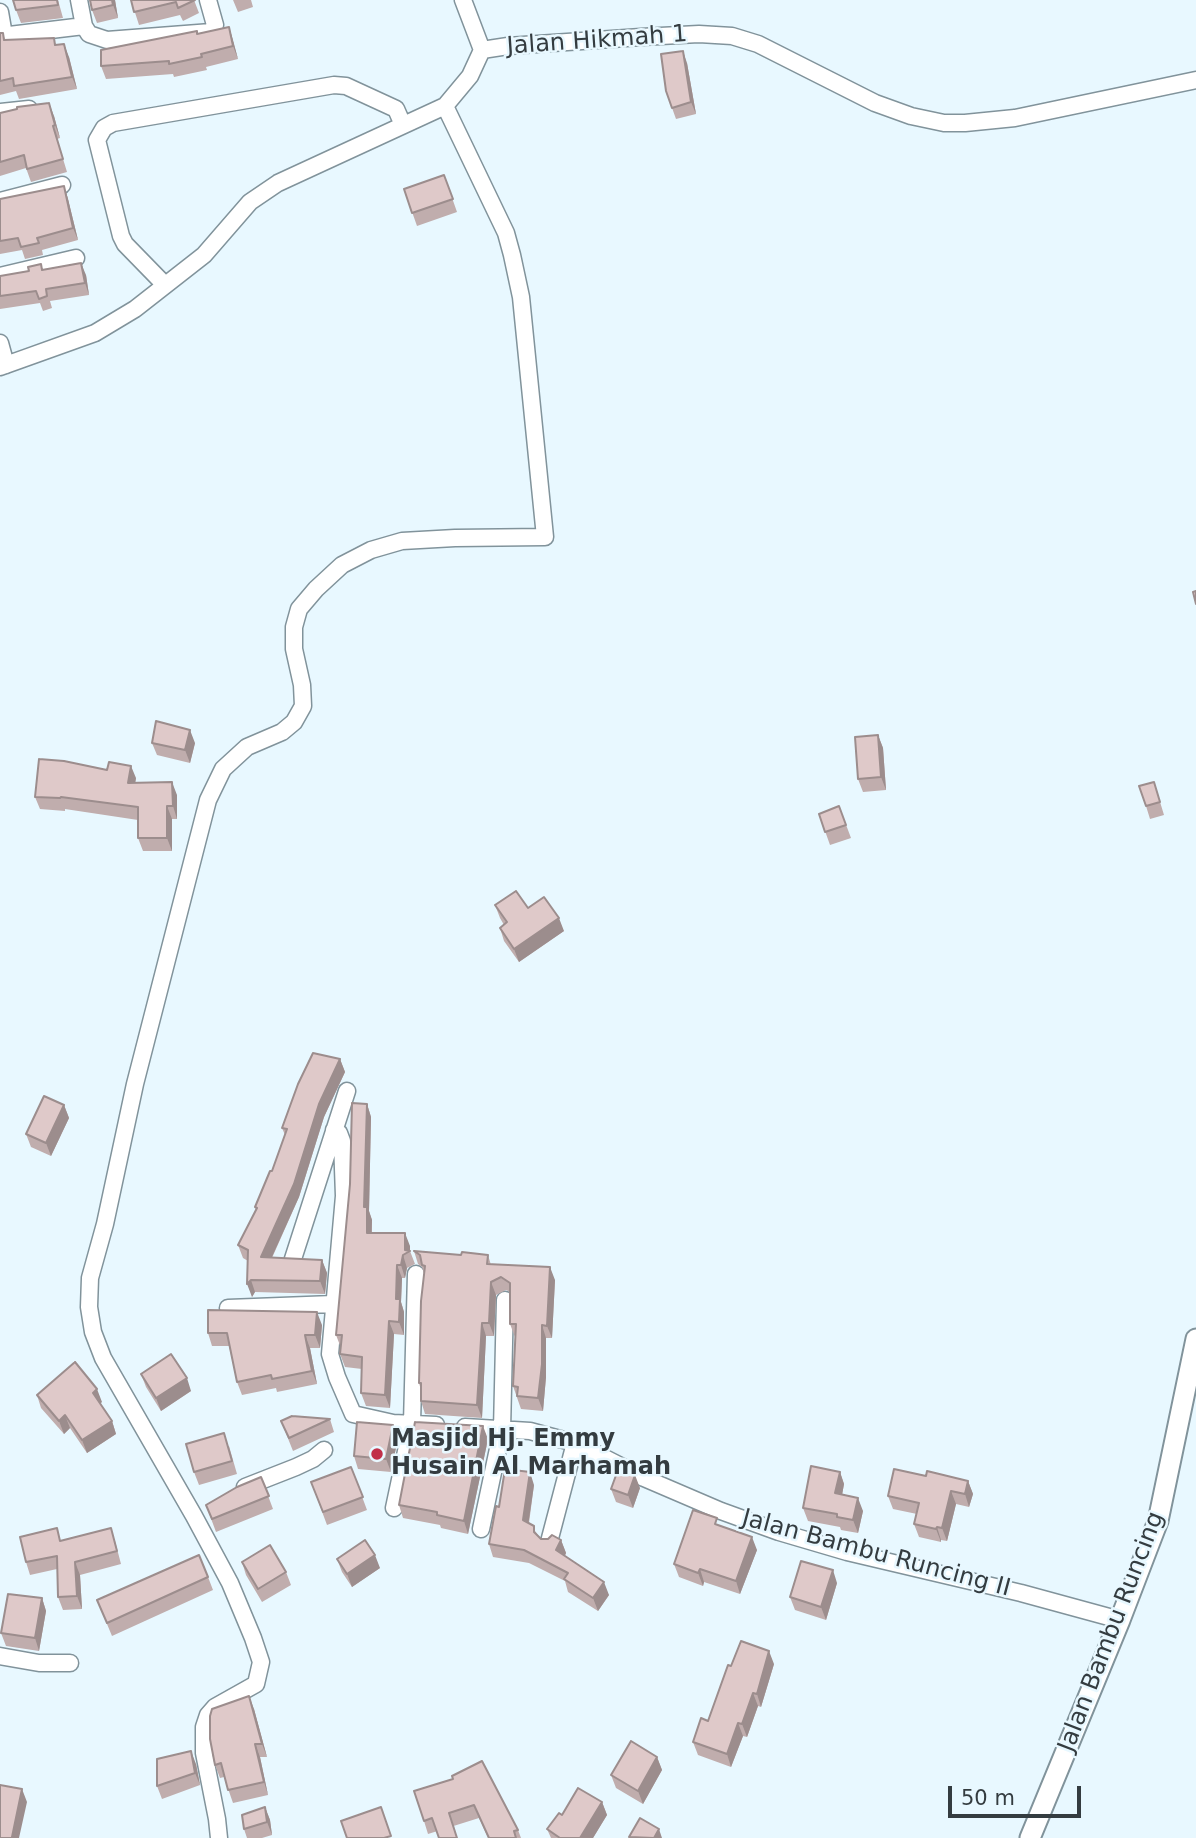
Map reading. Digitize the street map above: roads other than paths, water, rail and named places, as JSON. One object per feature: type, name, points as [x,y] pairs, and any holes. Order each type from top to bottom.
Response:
[{"type":"street","points":[[79,0],[84,26],[89,34],[107,40],[211,32],[215,25],[208,0]]},
{"type":"street","points":[[463,0],[482,50]]},
{"type":"street","points":[[0,12],[2,36],[84,26]]},
{"type":"street","name":"Jalan Hikmah 1","points":[[3,366],[95,333],[135,309],[204,255],[250,202],[278,183],[445,106],[470,76],[482,50],[642,37],[699,34],[732,36],[758,44],[875,103],[911,116],[944,123],[1016,118],[1196,80]]},
{"type":"street","points":[[165,285],[125,244],[121,236],[97,140],[104,128],[113,123],[334,86],[346,86],[396,109],[403,125]]},
{"type":"street","points":[[0,112],[50,106]]},
{"type":"street","points":[[219,1838],[204,1753],[204,1727],[208,1715],[215,1707],[256,1684],[261,1662],[242,1609],[199,1513],[103,1358],[93,1332],[89,1307],[90,1278],[105,1224],[135,1084],[208,800],[223,769],[247,747],[282,732],[294,722],[303,706],[293,627],[299,609],[342,565],[371,550],[402,541],[545,537],[521,296],[512,255],[506,233],[445,106]]},
{"type":"street","points":[[0,201],[62,185]]},
{"type":"street","points":[[0,276],[76,258]]},
{"type":"street","points":[[0,343],[3,366]]},
{"type":"street","points":[[292,1262],[347,1091]]},
{"type":"street","points":[[228,1308],[333,1304],[344,1196],[342,1141],[339,1133],[334,1130]]},
{"type":"street","points":[[394,1508],[412,1423],[416,1273]]},
{"type":"street","points":[[481,1529],[502,1430],[505,1300]]},
{"type":"street","name":"Jalan Bambu Runcing II","points":[[333,1304],[330,1354],[353,1414],[393,1423],[530,1431],[575,1443],[644,1478],[779,1532],[847,1552],[1021,1593],[1120,1620]]},
{"type":"street","name":"Jalan Bambu Runcing","points":[[1030,1838],[1158,1521],[1196,1339]]},
{"type":"street","points":[[550,1542],[575,1443]]},
{"type":"street","points":[[233,1492],[296,1467],[324,1450]]},
{"type":"street","points":[[0,1657],[39,1663],[70,1663]]},
{"type":"place","name":"Masjid Hj. Emmy Husain Al Marhamah","points":[[377,1454]]}]
